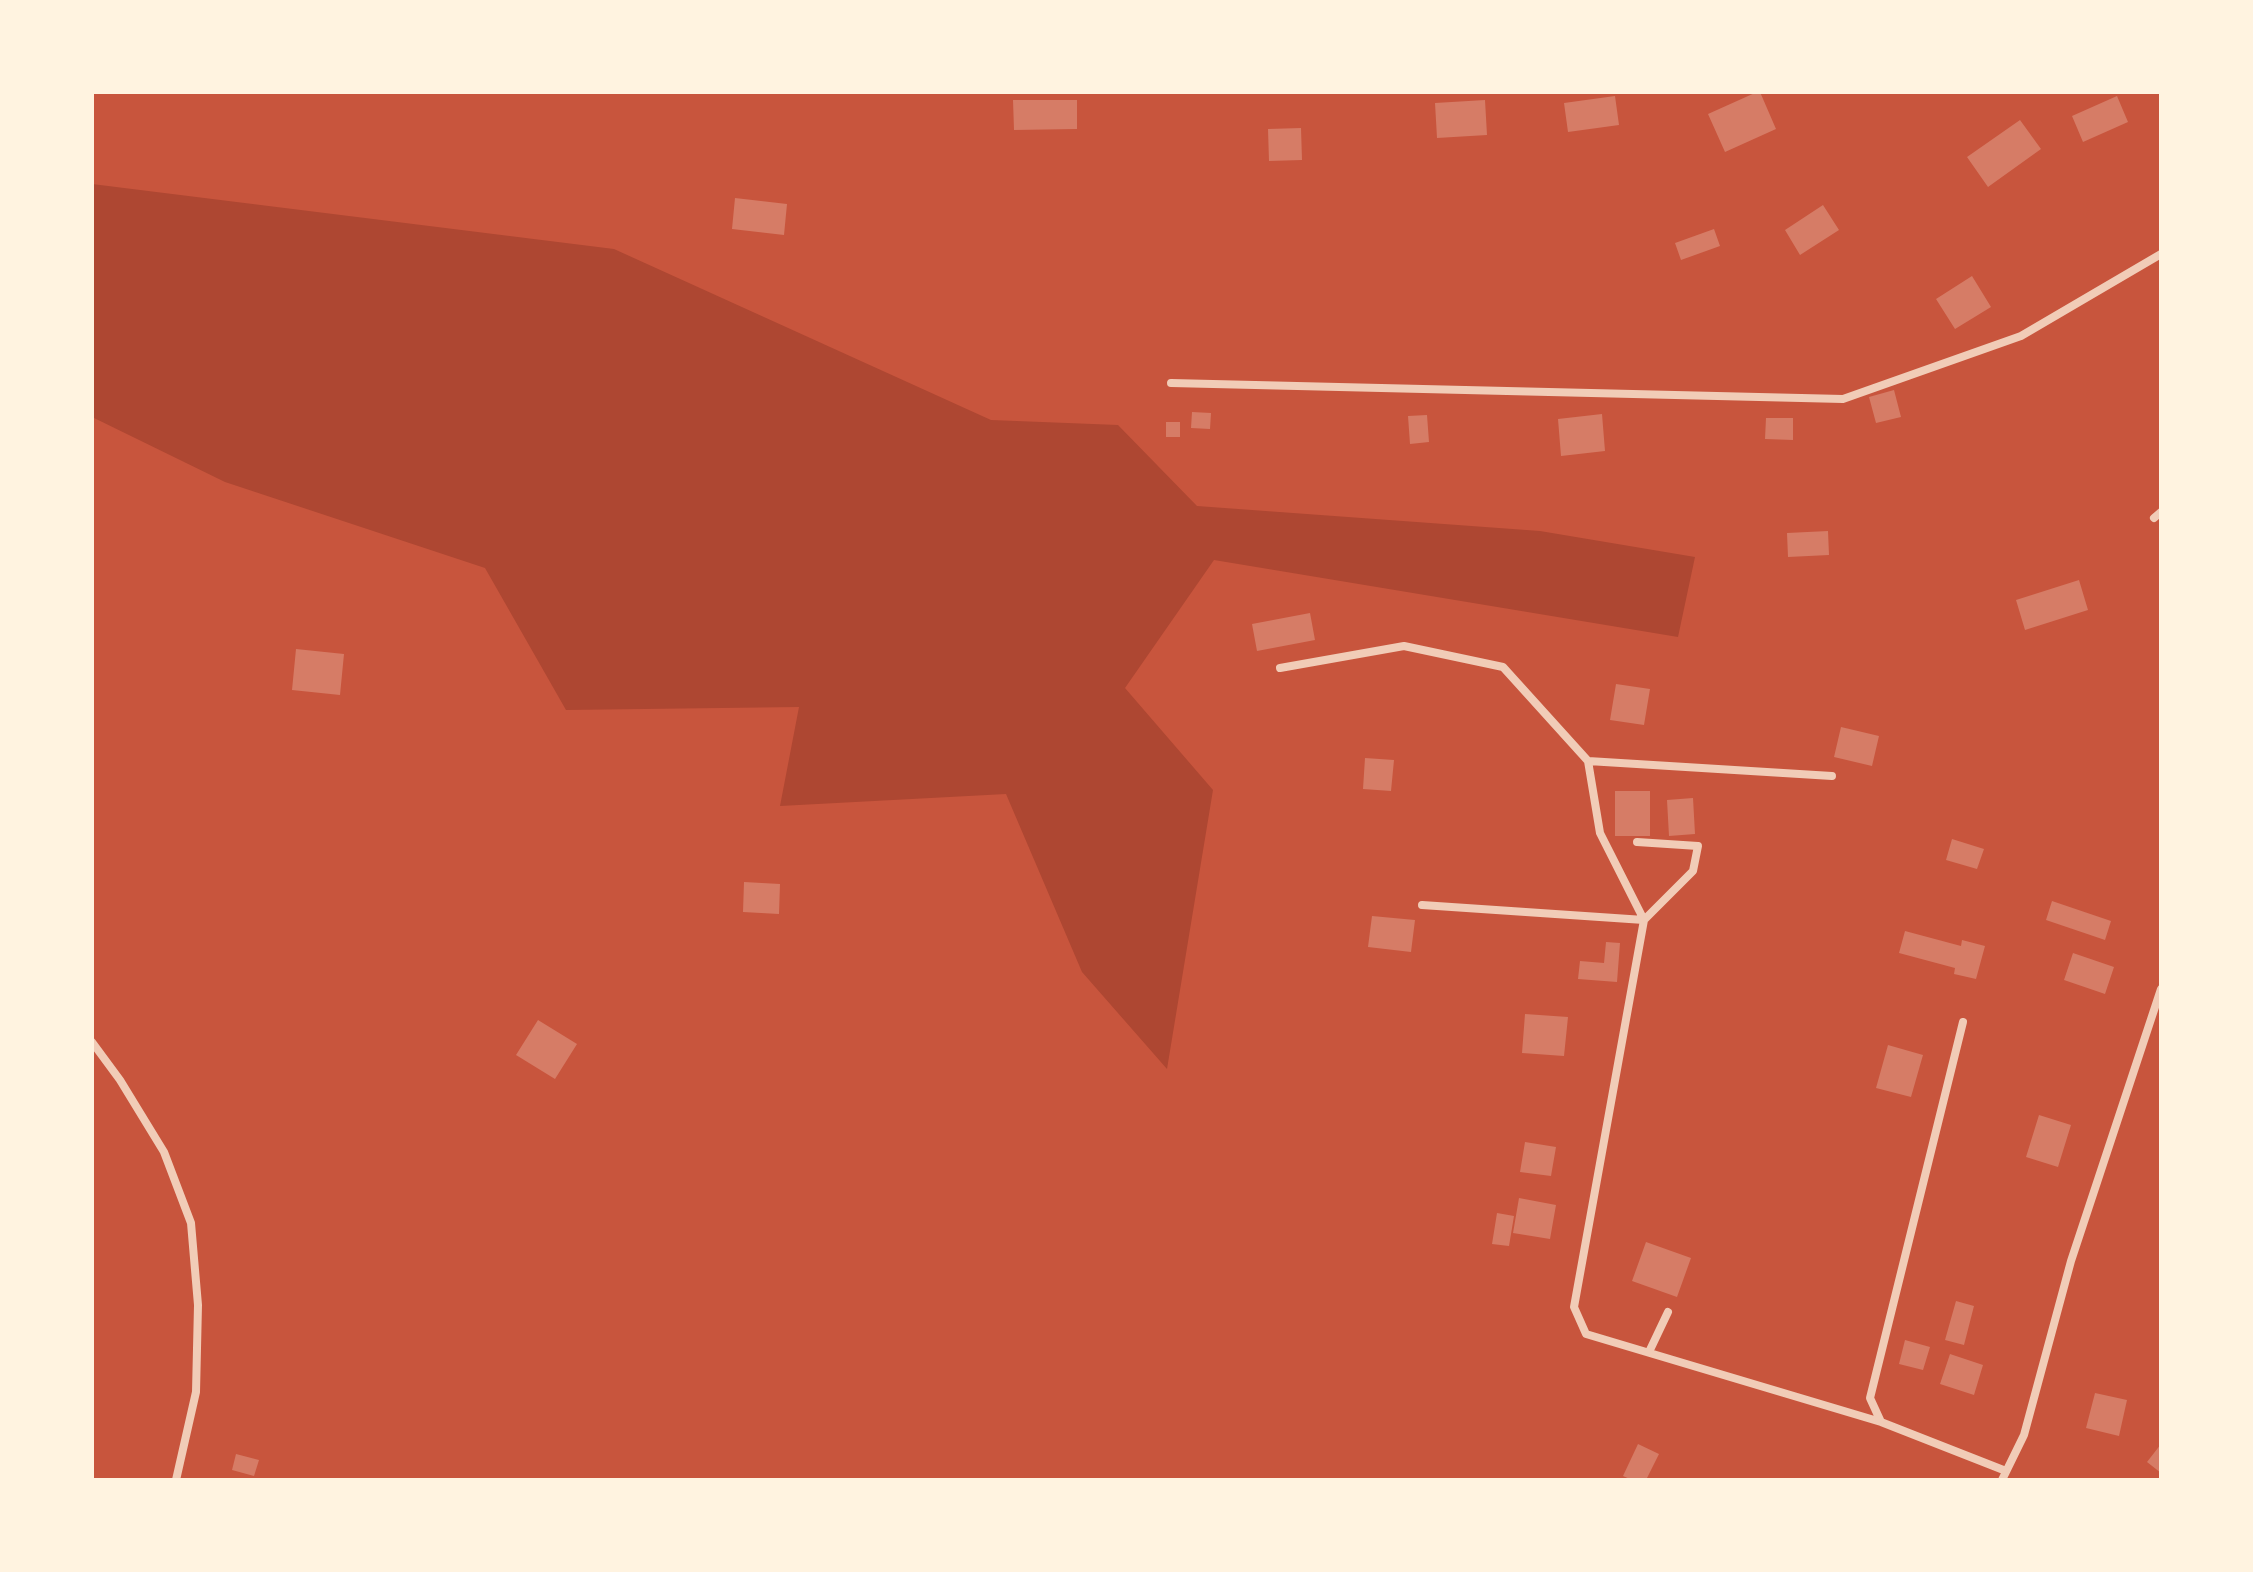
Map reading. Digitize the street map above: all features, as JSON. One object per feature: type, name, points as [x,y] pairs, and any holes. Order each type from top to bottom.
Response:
[{"type":"street","points":[[1171,383],[1843,399],[2021,336],[2161,254]]},
{"type":"street","points":[[1280,668],[1404,646],[1503,667],[1588,761],[1600,833],[1644,920]]},
{"type":"street","points":[[1588,761],[1832,776]]},
{"type":"street","points":[[1637,842],[1698,846],[1693,871],[1644,920],[1574,1307],[1586,1334],[1881,1422],[2004,1476],[2024,1435],[2071,1261],[2161,989]]},
{"type":"street","points":[[1422,905],[1644,920]]},
{"type":"street","points":[[1881,1422],[1870,1398],[1963,1022]]},
{"type":"street","points":[[92,1042],[120,1080],[164,1152],[191,1223],[198,1305],[196,1392],[176,1480]]},
{"type":"street","points":[[1649,1352],[1668,1312]]},
{"type":"shaded area","points":[[92,184],[614,249],[991,420],[1118,425],[1197,506],[1540,531],[1695,557],[1678,637],[1214,560],[1125,688],[1213,790],[1167,1069],[1082,972],[1006,794],[780,806],[799,707],[566,710],[485,568],[225,482],[92,417]]},
{"type":"building","points":[[1760,92],[1776,129],[1725,152],[1708,114]]},
{"type":"building","points":[[1615,96],[1619,125],[1568,132],[1564,103]]},
{"type":"building","points":[[2117,96],[2128,122],[2083,142],[2072,116]]},
{"type":"building","points":[[1013,100],[1077,100],[1077,129],[1014,130]]},
{"type":"building","points":[[1485,100],[1487,135],[1437,138],[1435,103]]},
{"type":"building","points":[[2020,120],[2041,149],[1988,187],[1967,157]]},
{"type":"building","points":[[1301,128],[1302,160],[1269,161],[1268,129]]},
{"type":"building","points":[[735,198],[787,204],[784,235],[732,229]]},
{"type":"building","points":[[1823,205],[1839,230],[1800,255],[1785,230]]},
{"type":"building","points":[[1714,229],[1720,246],[1681,260],[1675,243]]},
{"type":"building","points":[[1972,276],[1991,307],[1955,329],[1936,299]]},
{"type":"building","points":[[1894,390],[1901,417],[1876,423],[1869,397]]},
{"type":"building","points":[[1192,412],[1211,413],[1210,429],[1191,428]]},
{"type":"building","points":[[1602,414],[1605,451],[1561,456],[1558,419]]},
{"type":"building","points":[[1427,415],[1429,442],[1410,444],[1408,416]]},
{"type":"building","points":[[1766,418],[1793,418],[1793,440],[1765,439]]},
{"type":"building","points":[[1166,422],[1180,422],[1180,437],[1166,437]]},
{"type":"building","points":[[1828,531],[1829,555],[1788,557],[1787,533]]},
{"type":"building","points":[[2079,580],[2088,610],[2025,630],[2016,600]]},
{"type":"building","points":[[1310,613],[1315,640],[1257,651],[1252,624]]},
{"type":"building","points":[[296,649],[344,654],[340,695],[292,690]]},
{"type":"building","points":[[1616,684],[1650,689],[1644,725],[1610,720]]},
{"type":"building","points":[[1841,727],[1879,736],[1872,766],[1834,757]]},
{"type":"building","points":[[1365,758],[1394,760],[1391,791],[1363,789]]},
{"type":"building","points":[[1615,791],[1650,791],[1650,836],[1615,836]]},
{"type":"building","points":[[1693,798],[1695,834],[1669,836],[1667,800]]},
{"type":"building","points":[[1952,839],[1984,849],[1977,869],[1946,860]]},
{"type":"building","points":[[744,882],[780,884],[779,914],[743,912]]},
{"type":"building","points":[[2052,901],[2111,921],[2105,940],[2046,920]]},
{"type":"building","points":[[1372,916],[1415,920],[1411,952],[1368,947]]},
{"type":"building","points":[[1905,931],[1961,946],[1962,940],[1985,946],[1976,979],[1954,974],[1955,968],[1899,953]]},
{"type":"building","points":[[1606,942],[1620,943],[1617,982],[1578,979],[1580,961],[1604,963]]},
{"type":"building","points":[[2073,953],[2114,967],[2105,994],[2064,980]]},
{"type":"building","points":[[1525,1014],[1568,1017],[1564,1056],[1522,1053]]},
{"type":"building","points":[[538,1020],[577,1044],[555,1079],[516,1055]]},
{"type":"building","points":[[1888,1045],[1923,1055],[1911,1097],[1876,1088]]},
{"type":"building","points":[[2039,1115],[2071,1125],[2058,1167],[2026,1157]]},
{"type":"building","points":[[1525,1142],[1556,1147],[1551,1176],[1520,1172]]},
{"type":"building","points":[[1519,1198],[1556,1205],[1550,1239],[1513,1233]]},
{"type":"building","points":[[1497,1213],[1514,1216],[1509,1246],[1492,1244]]},
{"type":"building","points":[[1646,1242],[1691,1258],[1677,1297],[1632,1281]]},
{"type":"building","points":[[1956,1301],[1974,1306],[1964,1345],[1945,1340]]},
{"type":"building","points":[[1905,1340],[1930,1347],[1923,1370],[1899,1364]]},
{"type":"building","points":[[1950,1354],[1983,1365],[1974,1395],[1940,1384]]},
{"type":"building","points":[[2095,1393],[2127,1400],[2119,1436],[2086,1428]]},
{"type":"building","points":[[1638,1444],[1659,1454],[1646,1480],[1623,1476]]},
{"type":"building","points":[[2161,1444],[2161,1473],[2147,1462]]},
{"type":"building","points":[[236,1454],[259,1460],[254,1476],[232,1470]]}]
